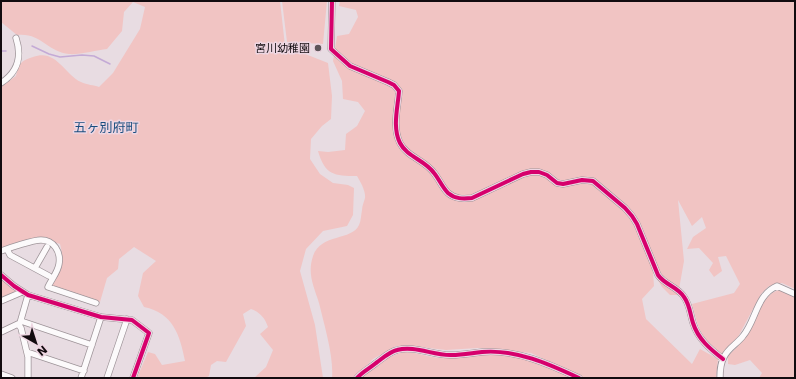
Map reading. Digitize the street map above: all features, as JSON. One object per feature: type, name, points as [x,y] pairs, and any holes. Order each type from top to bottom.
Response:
[{"type":"street","points":[[332,1],[331,49],[350,66],[394,85],[399,91],[396,132],[400,143],[409,154],[428,166],[434,172],[448,193],[464,199],[472,198],[522,174],[531,172],[539,172],[547,175],[557,183],[563,184],[582,180],[593,181],[632,216],[637,224],[658,275],[662,281],[683,294],[688,302],[697,334],[707,346],[723,359]]},
{"type":"street","points":[[1,83],[14,72],[18,61],[19,48],[16,38]]},
{"type":"street","points":[[1,251],[39,240],[50,242],[58,251],[60,258],[59,266],[48,287],[96,303]]},
{"type":"street","points":[[35,268],[47,247]]},
{"type":"street","points":[[8,249],[10,255],[49,276]]},
{"type":"street","points":[[1,275],[28,295],[101,317],[132,320],[149,333],[133,378]]},
{"type":"street","points":[[720,378],[720,368],[723,359],[728,351],[743,337],[765,295],[777,286],[795,294]]},
{"type":"street","points":[[1,301],[22,292]]},
{"type":"street","points":[[28,295],[20,322],[28,357],[28,378]]},
{"type":"street","points":[[81,378],[101,317]]},
{"type":"street","points":[[107,378],[127,319]]},
{"type":"street","points":[[1,332],[20,322],[92,345]]},
{"type":"street","points":[[357,378],[386,355],[396,350],[409,349],[421,350],[437,355],[452,356],[481,352],[515,354],[542,362],[579,378]]},
{"type":"street","points":[[27,352],[84,371]]},
{"type":"street","points":[[1,374],[12,378]]},
{"type":"shaded area","points":[[1,1],[280,1],[285,46],[328,63],[332,96],[331,119],[322,126],[311,139],[310,159],[320,174],[333,183],[348,185],[354,188],[353,215],[347,226],[323,231],[306,249],[300,271],[315,325],[323,378],[254,378],[266,367],[273,350],[260,334],[268,327],[265,321],[260,314],[251,309],[243,314],[246,326],[226,362],[217,361],[211,365],[209,376],[205,378],[137,378],[148,352],[155,354],[162,365],[185,361],[181,342],[174,326],[162,314],[144,307],[138,296],[143,273],[156,261],[134,247],[119,259],[118,269],[107,278],[100,302],[53,286],[52,283],[62,260],[60,244],[47,240],[1,249],[1,87],[16,76],[19,66],[23,62],[29,58],[41,55],[54,59],[81,82],[99,87],[113,73],[140,29],[145,7],[133,2],[124,12],[122,31],[107,49],[69,54],[55,50],[32,36],[17,35],[1,22]]},
{"type":"shaded area","points":[[282,1],[327,1],[323,44],[287,42]]},
{"type":"shaded area","points":[[340,1],[795,1],[795,289],[782,283],[769,286],[761,294],[738,337],[722,354],[709,343],[701,332],[692,304],[734,293],[740,284],[726,256],[718,257],[722,271],[714,277],[709,270],[713,263],[699,248],[687,249],[693,237],[706,228],[702,217],[692,226],[678,200],[684,261],[678,295],[670,295],[662,287],[653,272],[654,286],[642,299],[646,319],[692,364],[700,349],[718,359],[716,378],[585,378],[531,353],[478,348],[446,350],[396,346],[373,359],[355,378],[332,378],[332,360],[326,330],[312,280],[311,263],[317,249],[323,244],[329,240],[355,230],[360,222],[365,198],[365,192],[357,176],[336,174],[327,169],[318,151],[328,152],[345,150],[346,134],[357,126],[365,111],[358,102],[343,99],[342,81],[333,61],[337,36],[349,34],[358,17],[356,10],[339,6]]},
{"type":"shaded area","points":[[1,278],[16,290],[16,292],[1,299]]},
{"type":"shaded area","points":[[780,290],[795,297],[795,378],[759,378],[762,373],[750,360],[735,365],[728,364],[728,356],[747,335],[764,301],[768,296]]},
{"type":"shaded area","points":[[404,352],[440,358],[486,355],[510,356],[554,370],[571,378],[361,378],[386,359]]},
{"type":"waterway","points":[[32,46],[49,54],[60,57],[82,55],[94,56],[110,64]]},
{"type":"waterway","points":[[1,51],[6,51]]},
{"type":"cycle path","points":[[332,1],[331,49],[350,66],[394,85],[399,91],[396,130],[400,143],[407,152],[426,165],[436,175],[448,193],[459,198],[472,198],[523,174],[531,172],[539,172],[547,175],[557,183],[563,184],[582,180],[593,181],[625,208],[632,216],[637,224],[658,275],[675,288],[686,300],[695,329],[701,339],[723,359]]},
{"type":"cycle path","points":[[1,275],[28,295],[101,317],[132,320],[149,333],[133,378]]},
{"type":"cycle path","points":[[357,378],[386,355],[391,352],[404,349],[445,355],[460,355],[482,352],[520,355],[544,363],[579,378]]},
{"type":"place","name":"宮川幼稚園","points":[[318,48]]},
{"type":"district","name":"五ヶ別府町","points":[[106,127]]}]
